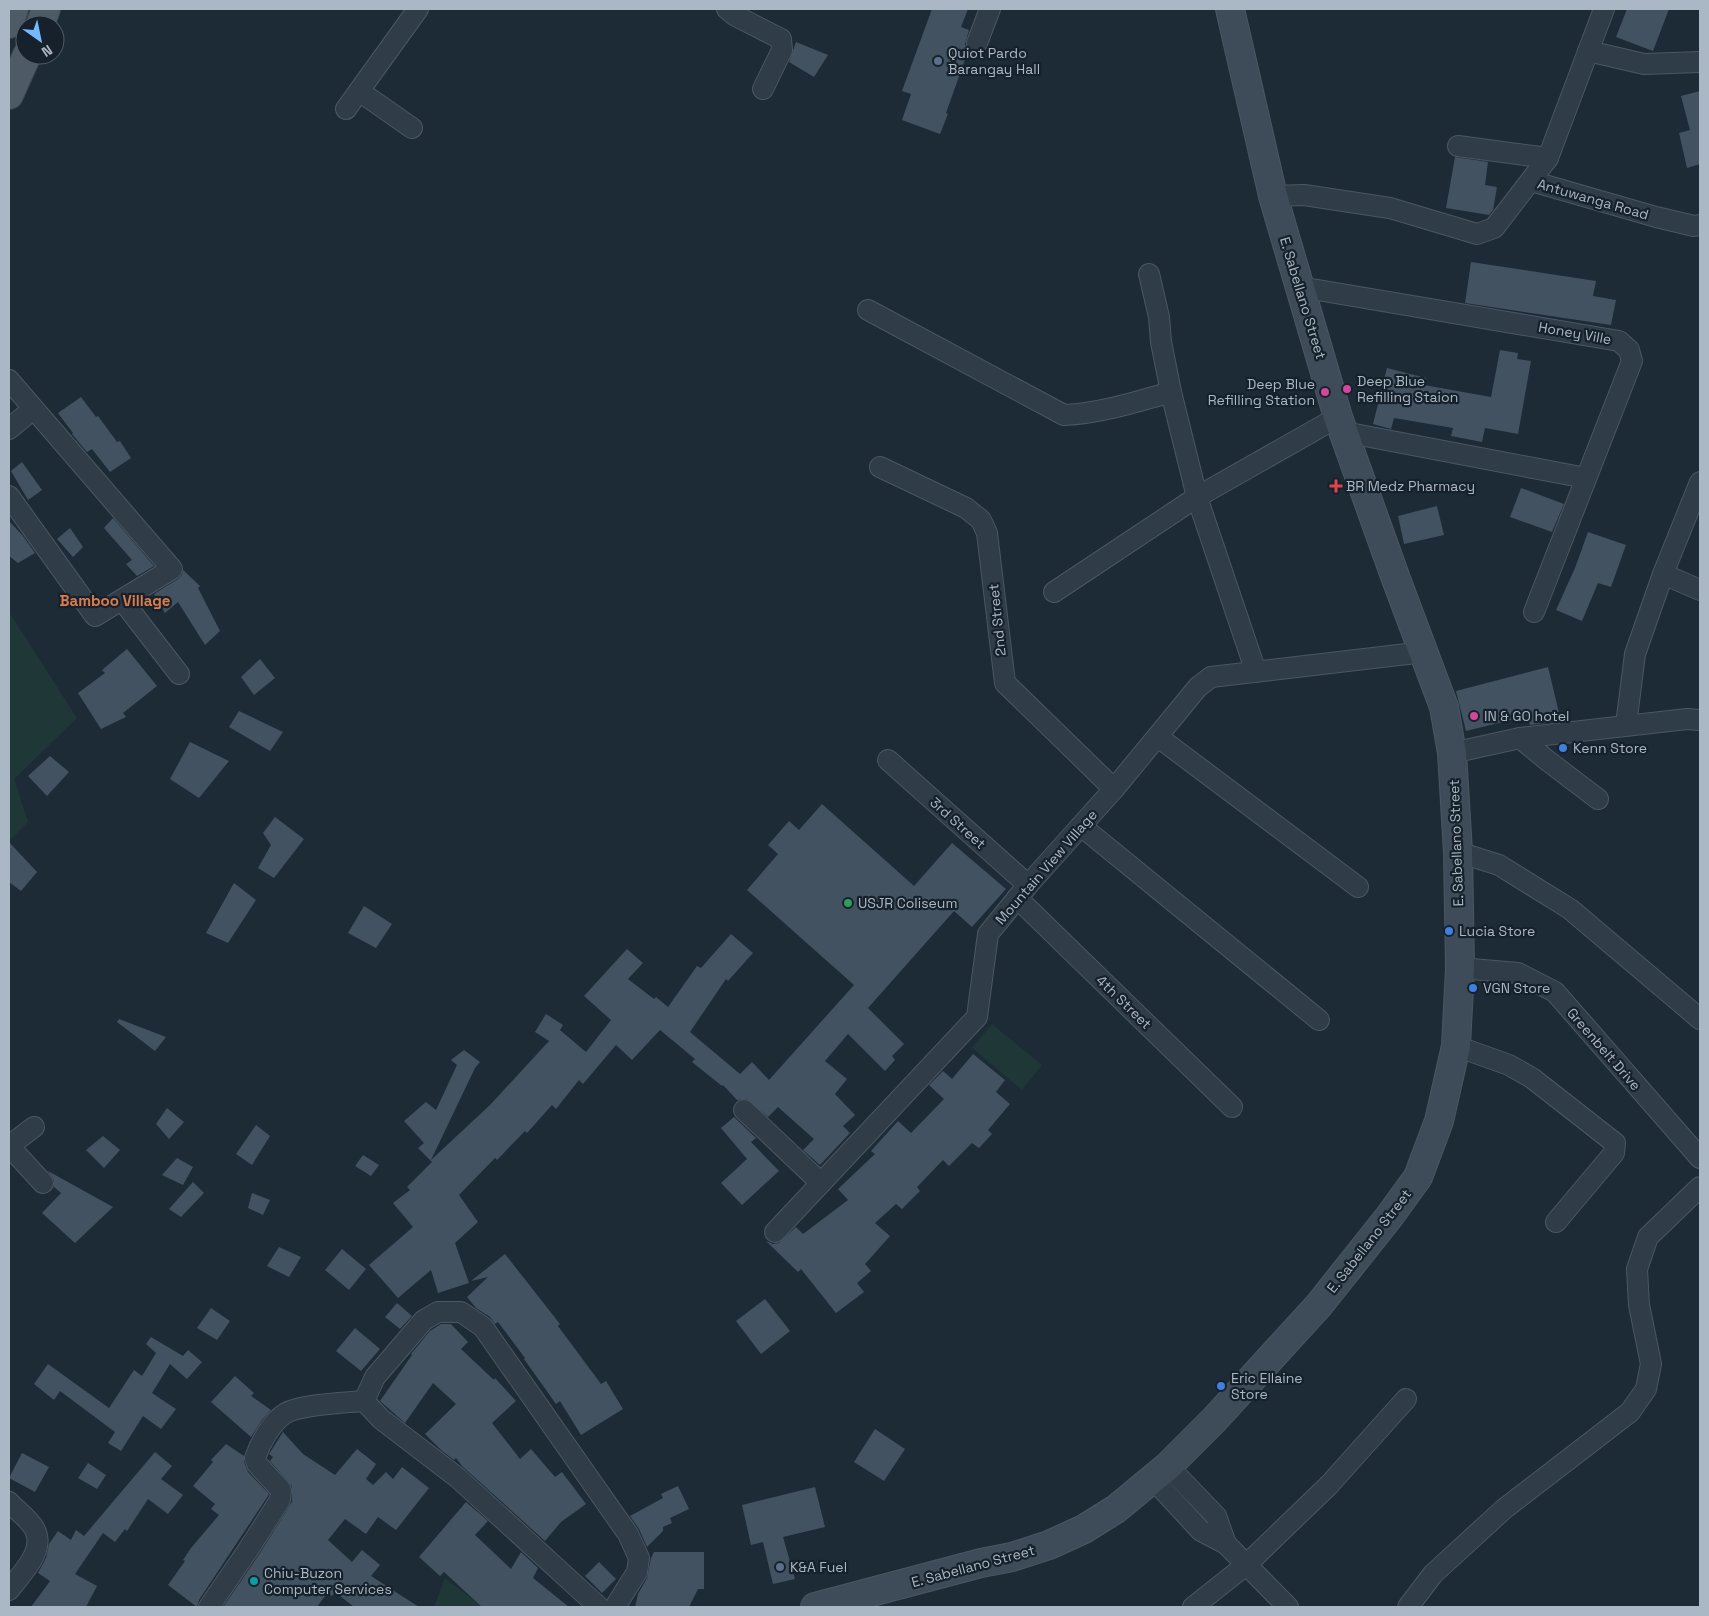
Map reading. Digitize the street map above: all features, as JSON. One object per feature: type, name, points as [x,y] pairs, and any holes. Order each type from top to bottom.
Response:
[{"type":"main road","points":[[9,24],[14,9]]},
{"type":"main road","points":[[9,95],[22,65]]},
{"type":"street","points":[[346,109],[418,9]]},
{"type":"street","points":[[727,9],[734,15],[781,39],[782,50],[763,89]]},
{"type":"street","points":[[977,43],[990,9]]},
{"type":"street","name":"E. Sabellano Street","points":[[814,1607],[981,1563],[1012,1558],[1049,1545],[1084,1529],[1116,1509],[1161,1472],[1215,1418],[1319,1305],[1389,1217],[1418,1177],[1439,1121],[1456,1046],[1460,968],[1458,852],[1452,753],[1444,707],[1341,424],[1273,196],[1230,9]]},
{"type":"street","points":[[1531,181],[1548,158],[1604,9]]},
{"type":"street","points":[[1588,51],[1644,64],[1700,62]]},
{"type":"street","points":[[359,91],[412,128]]},
{"type":"street","points":[[1458,146],[1548,158]]},
{"type":"street","name":"Antuwanga Road","points":[[1273,196],[1304,195],[1390,208],[1477,234],[1494,228],[1531,181],[1656,217],[1694,226],[1700,225]]},
{"type":"street","points":[[1148,274],[1159,316],[1161,342],[1171,392],[1197,497],[1256,672]]},
{"type":"street","name":"Honey Ville","points":[[1300,287],[1619,341],[1629,350],[1632,361],[1534,612]]},
{"type":"street","points":[[868,310],[1064,415],[1086,414],[1116,408],[1171,392]]},
{"type":"street","points":[[9,380],[172,569],[95,616],[9,496]]},
{"type":"street","points":[[9,428],[34,408]]},
{"type":"street","points":[[1054,592],[1197,497],[1341,424],[1586,478]]},
{"type":"street","name":"2nd Street","points":[[880,467],[966,508],[980,520],[987,533],[1005,683],[1114,790]]},
{"type":"street","points":[[1626,725],[1635,654],[1663,574],[1700,482]]},
{"type":"street","points":[[1663,574],[1700,590]]},
{"type":"street","points":[[122,600],[179,674]]},
{"type":"street","name":"Mountain View Village","points":[[774,1232],[977,1017],[988,934],[1022,892],[1114,790],[1198,687],[1211,677],[1424,652]]},
{"type":"street","points":[[1452,753],[1520,738],[1626,725],[1687,719],[1700,720]]},
{"type":"street","points":[[1158,737],[1358,887]]},
{"type":"street","points":[[1520,738],[1598,799]]},
{"type":"street","name":"3rd Street","points":[[888,760],[1022,892]]},
{"type":"street","points":[[1081,826],[1319,1020]]},
{"type":"street","points":[[1458,852],[1499,865],[1570,908],[1700,1019]]},
{"type":"street","name":"4th Street","points":[[1022,892],[1232,1107]]},
{"type":"street","name":"Greenbelt Drive","points":[[1460,968],[1518,973],[1555,992],[1700,1158]]},
{"type":"street","points":[[1456,1046],[1509,1065],[1532,1078],[1615,1143],[1614,1153],[1556,1222]]},
{"type":"street","points":[[744,1110],[821,1183]]},
{"type":"street","points":[[34,1127],[9,1146],[43,1183]]},
{"type":"street","points":[[1408,1607],[1433,1574],[1504,1509],[1630,1412],[1646,1389],[1651,1364],[1639,1305],[1637,1269],[1648,1237],[1698,1193]]},
{"type":"street","points":[[364,1401],[375,1376],[424,1320],[438,1312],[461,1312],[483,1327],[628,1534],[638,1558],[637,1572],[615,1607]]},
{"type":"street","points":[[1193,1607],[1246,1565],[1329,1485],[1406,1399]]},
{"type":"street","points":[[209,1607],[280,1500],[281,1490],[257,1464],[256,1458],[274,1423],[286,1413],[299,1408],[364,1401]]},
{"type":"street","points":[[364,1401],[382,1419],[458,1478],[599,1607]]},
{"type":"street","points":[[1161,1472],[1201,1531],[1226,1544],[1288,1607]]},
{"type":"street","points":[[9,1502],[34,1528],[38,1543],[32,1560],[9,1590]]},
{"type":"green space","points":[[9,612],[77,718],[14,779],[28,822],[9,841]]},
{"type":"green space","points":[[992,1024],[1042,1065],[1022,1090],[972,1048]]},
{"type":"green space","points":[[445,1578],[483,1607],[434,1607]]},
{"type":"building","name":"Quiot Pardo Barangay Hall","points":[[932,9],[968,9],[961,27],[969,30],[965,44],[968,51],[940,134],[902,120],[911,94],[902,91]]},
{"type":"building","points":[[1627,9],[1669,9],[1653,51],[1616,37]]},
{"type":"building","points":[[796,42],[828,55],[814,77],[789,62]]},
{"type":"building","points":[[1700,91],[1700,164],[1687,168],[1679,133],[1690,130],[1681,96]]},
{"type":"building","points":[[1455,157],[1488,162],[1485,185],[1497,187],[1493,210],[1489,215],[1446,208]]},
{"type":"building","points":[[1471,262],[1596,281],[1593,296],[1616,300],[1611,325],[1465,303]]},
{"type":"building","points":[[1500,350],[1518,353],[1517,359],[1531,361],[1518,434],[1485,428],[1482,442],[1451,436],[1453,428],[1394,418],[1391,429],[1373,424],[1387,368],[1426,378],[1424,385],[1491,397]]},
{"type":"building","points":[[81,397],[117,442],[120,441],[131,458],[110,472],[92,449],[87,452],[58,413]]},
{"type":"building","points":[[22,462],[42,490],[28,500],[11,471]]},
{"type":"building","points":[[1521,488],[1564,504],[1552,532],[1510,517]]},
{"type":"building","points":[[1437,506],[1444,535],[1404,544],[1398,516]]},
{"type":"building","points":[[113,518],[154,566],[137,576],[126,564],[132,560],[104,528]]},
{"type":"building","points":[[9,521],[35,553],[18,563],[9,556]]},
{"type":"building","points":[[70,528],[83,547],[73,557],[57,539]]},
{"type":"building","points":[[1588,532],[1626,545],[1611,587],[1598,583],[1582,621],[1556,610],[1575,568]]},
{"type":"building","points":[[183,570],[200,586],[198,588],[220,631],[205,645],[178,602],[165,613],[154,594],[178,579],[182,575]]},
{"type":"building","points":[[127,649],[157,686],[123,713],[126,717],[101,729],[78,693],[105,673],[102,670]]},
{"type":"building","points":[[260,659],[275,678],[254,695],[241,677]]},
{"type":"building","points":[[1548,667],[1561,721],[1530,725],[1527,716],[1466,731],[1456,691]]},
{"type":"building","points":[[239,711],[283,732],[270,751],[229,727]]},
{"type":"building","points":[[190,742],[229,761],[199,798],[170,779]]},
{"type":"building","points":[[50,756],[69,772],[47,796],[28,776]]},
{"type":"building","points":[[822,804],[914,886],[952,843],[1006,889],[972,927],[954,911],[868,1008],[904,1044],[892,1056],[895,1060],[885,1071],[848,1034],[825,1061],[847,1079],[835,1094],[855,1115],[843,1126],[850,1133],[820,1165],[803,1150],[814,1139],[778,1107],[768,1117],[747,1099],[737,1100],[723,1085],[692,1062],[695,1059],[660,1030],[632,1060],[616,1045],[583,1084],[579,1080],[556,1109],[552,1105],[527,1133],[525,1131],[497,1160],[495,1158],[459,1195],[478,1222],[455,1243],[469,1283],[438,1293],[431,1270],[398,1298],[369,1265],[413,1227],[393,1203],[410,1190],[407,1187],[432,1162],[418,1148],[424,1143],[404,1121],[426,1102],[436,1110],[457,1065],[451,1060],[464,1050],[480,1062],[475,1068],[431,1160],[490,1105],[549,1041],[535,1032],[546,1014],[563,1025],[560,1030],[586,1052],[611,1020],[584,996],[627,949],[643,963],[628,979],[668,1007],[697,966],[701,968],[731,934],[753,953],[728,981],[726,979],[690,1032],[740,1074],[752,1062],[769,1080],[854,985],[747,890],[778,854],[768,845],[789,821],[799,830]]},
{"type":"building","points":[[275,817],[304,839],[274,878],[258,868],[271,845],[263,833]]},
{"type":"building","points":[[9,842],[37,872],[21,891],[9,882]]},
{"type":"building","points":[[234,883],[256,900],[228,943],[206,933]]},
{"type":"building","points":[[364,906],[392,924],[376,948],[348,933]]},
{"type":"building","points":[[119,1019],[166,1037],[155,1051],[117,1022]]},
{"type":"building","points":[[973,1054],[1005,1080],[996,1092],[1010,1104],[988,1130],[992,1134],[979,1148],[972,1143],[949,1166],[943,1160],[917,1187],[920,1191],[902,1209],[896,1204],[875,1223],[890,1236],[865,1264],[871,1271],[857,1283],[864,1292],[836,1313],[801,1269],[798,1272],[766,1241],[773,1244],[779,1243],[796,1227],[803,1234],[848,1200],[838,1189],[875,1154],[871,1151],[898,1121],[911,1133],[944,1099],[929,1085],[943,1071],[952,1079]]},
{"type":"building","points":[[167,1108],[184,1122],[169,1139],[156,1124]]},
{"type":"building","points":[[734,1117],[756,1138],[751,1142],[779,1171],[742,1205],[721,1183],[747,1159],[721,1128]]},
{"type":"building","points":[[256,1125],[270,1136],[252,1165],[236,1154]]},
{"type":"building","points":[[103,1136],[120,1150],[104,1168],[86,1150]]},
{"type":"building","points":[[363,1155],[379,1165],[371,1176],[355,1166]]},
{"type":"building","points":[[177,1158],[193,1167],[183,1185],[162,1175]]},
{"type":"building","points":[[48,1171],[113,1207],[75,1243],[42,1213],[61,1193],[54,1187],[54,1180]]},
{"type":"building","points":[[193,1182],[204,1193],[181,1217],[169,1209]]},
{"type":"building","points":[[252,1193],[270,1200],[263,1215],[248,1208]]},
{"type":"building","points":[[279,1247],[301,1257],[289,1277],[267,1266]]},
{"type":"building","points":[[342,1249],[366,1269],[349,1290],[325,1270]]},
{"type":"building","points":[[505,1254],[560,1324],[558,1326],[601,1384],[606,1381],[623,1409],[581,1435],[560,1401],[556,1404],[498,1322],[495,1324],[490,1317],[476,1308],[467,1297],[488,1277],[471,1281]]},
{"type":"building","points":[[765,1299],[790,1331],[761,1354],[736,1321]]},
{"type":"building","points":[[397,1303],[412,1316],[400,1329],[385,1317]]},
{"type":"building","points":[[211,1308],[230,1321],[217,1340],[197,1328]]},
{"type":"building","points":[[441,1324],[451,1324],[468,1342],[461,1349],[494,1380],[495,1378],[516,1401],[492,1423],[520,1459],[531,1449],[555,1477],[562,1472],[586,1504],[561,1522],[545,1541],[462,1466],[456,1458],[454,1460],[441,1450],[425,1434],[456,1404],[433,1383],[405,1423],[380,1401],[411,1354],[430,1331]]},
{"type":"building","points":[[355,1328],[380,1349],[361,1371],[336,1351]]},
{"type":"building","points":[[151,1337],[183,1356],[188,1350],[202,1362],[187,1379],[170,1364],[152,1393],[176,1409],[161,1429],[143,1416],[121,1451],[108,1443],[115,1432],[60,1391],[54,1400],[34,1384],[48,1364],[109,1408],[134,1370],[142,1376],[156,1353],[146,1344]]},
{"type":"building","points":[[235,1376],[254,1393],[251,1396],[271,1410],[251,1437],[211,1402]]},
{"type":"building","points":[[875,1429],[905,1449],[884,1481],[854,1462]]},
{"type":"building","points":[[283,1432],[303,1454],[335,1475],[357,1449],[376,1464],[366,1479],[373,1485],[386,1472],[393,1479],[402,1467],[429,1488],[396,1530],[378,1517],[366,1534],[345,1519],[328,1540],[352,1562],[362,1550],[380,1565],[371,1576],[419,1607],[354,1607],[335,1592],[332,1596],[327,1593],[317,1607],[223,1607],[292,1502],[292,1486],[270,1461],[273,1457],[269,1454]]},
{"type":"building","points":[[226,1444],[244,1456],[248,1472],[269,1494],[199,1600],[197,1607],[168,1585],[185,1561],[183,1560],[191,1548],[219,1515],[211,1509],[215,1504],[193,1486],[213,1462],[211,1460]]},
{"type":"building","points":[[155,1452],[172,1466],[161,1479],[183,1495],[168,1514],[148,1499],[127,1531],[125,1529],[115,1542],[103,1533],[75,1574],[97,1586],[86,1607],[31,1607],[50,1581],[38,1573],[46,1558],[49,1544],[58,1531],[71,1540],[76,1530],[84,1536]]},
{"type":"building","points":[[22,1453],[49,1467],[35,1492],[9,1478]]},
{"type":"building","points":[[88,1463],[106,1475],[97,1489],[78,1478]]},
{"type":"building","points":[[678,1486],[689,1509],[670,1518],[672,1523],[663,1527],[663,1531],[647,1547],[639,1529],[630,1516],[663,1498],[661,1494]]},
{"type":"building","points":[[815,1487],[825,1527],[783,1537],[795,1579],[773,1584],[763,1542],[751,1545],[742,1505]]},
{"type":"building","points":[[466,1502],[488,1521],[475,1535],[511,1569],[521,1552],[538,1568],[533,1578],[569,1607],[482,1607],[444,1572],[440,1576],[419,1557]]},
{"type":"building","points":[[654,1552],[704,1552],[704,1589],[698,1589],[689,1607],[635,1607],[638,1594],[647,1578]]},
{"type":"building","points":[[599,1562],[616,1579],[602,1593],[585,1576]]},
{"type":"place","name":"Quiot Pardo Barangay Hall","points":[[938,61]]},
{"type":"place","name":"Deep Blue Refilling Staion","points":[[1347,389]]},
{"type":"place","name":"Deep Blue Refilling Station","points":[[1325,392]]},
{"type":"place","name":"BR Medz Pharmacy","points":[[1336,486]]},
{"type":"place","name":"IN & GO hotel","points":[[1474,716]]},
{"type":"place","name":"Kenn Store","points":[[1563,748]]},
{"type":"place","name":"USJR Coliseum","points":[[848,903]]},
{"type":"place","name":"Lucia Store","points":[[1449,931]]},
{"type":"place","name":"VGN Store","points":[[1473,988]]},
{"type":"place","name":"Eric Ellaine Store","points":[[1221,1386]]},
{"type":"place","name":"K&A Fuel","points":[[780,1567]]},
{"type":"place","name":"Chiu-Buzon Computer Services","points":[[254,1581]]},
{"type":"district","name":"Bamboo Village","points":[[115,600]]}]
